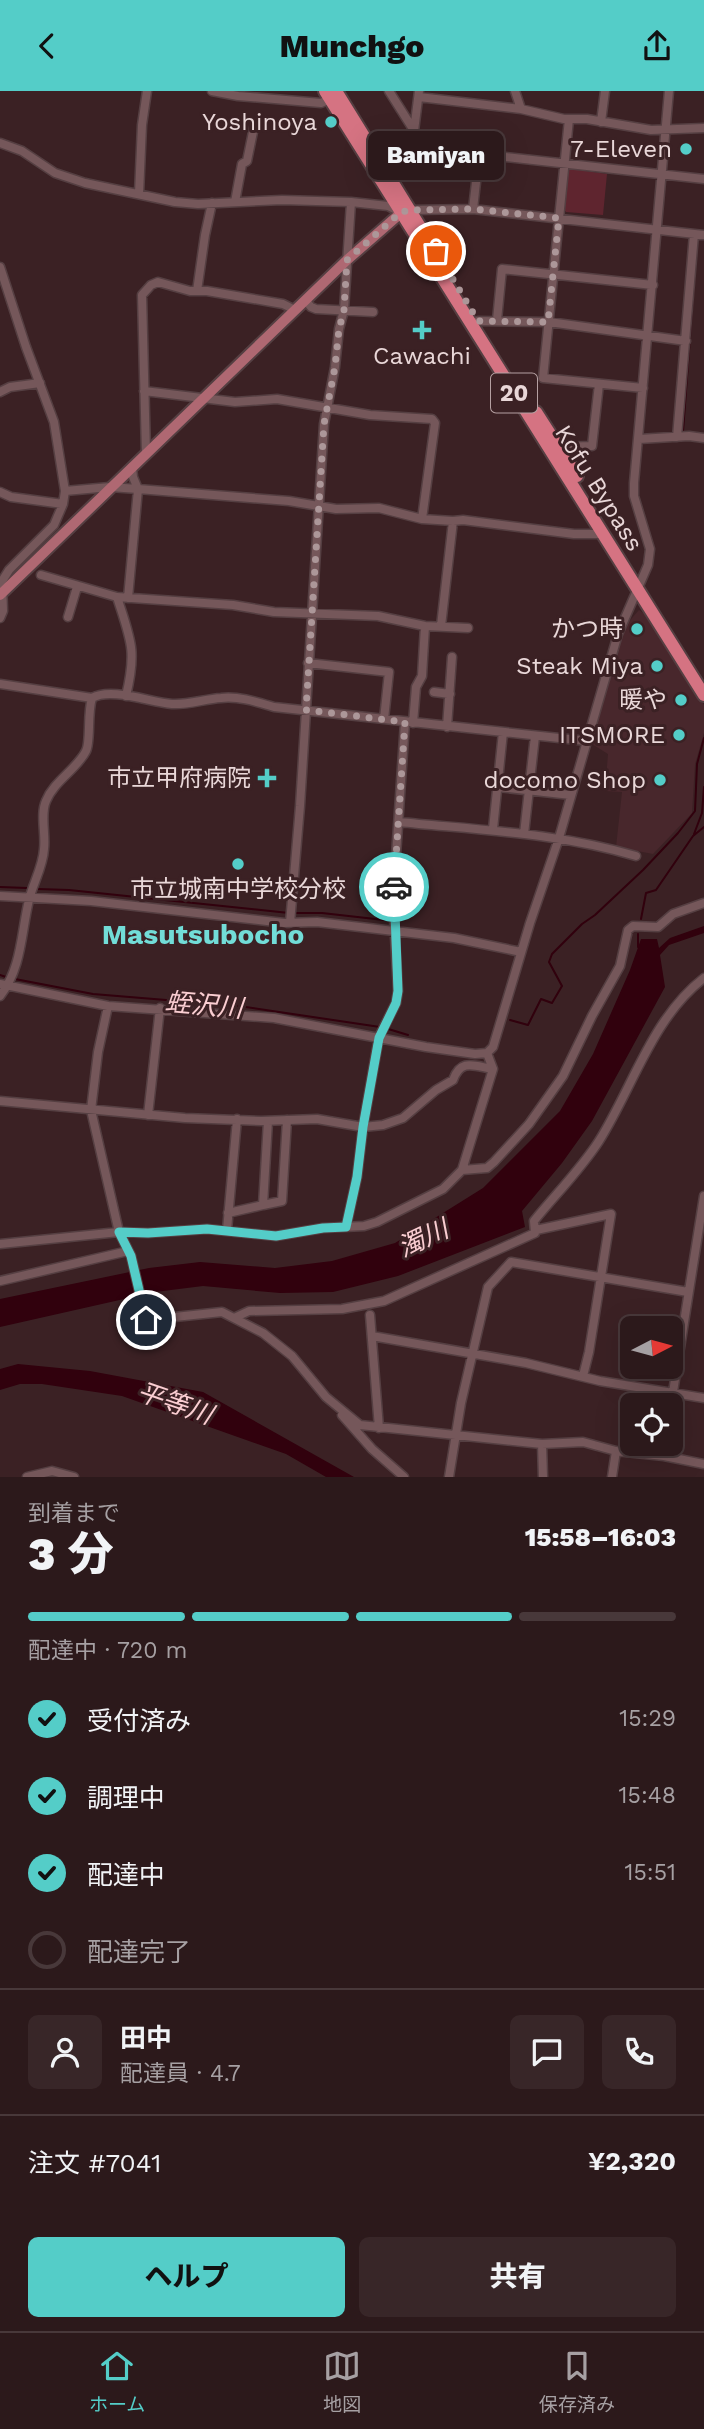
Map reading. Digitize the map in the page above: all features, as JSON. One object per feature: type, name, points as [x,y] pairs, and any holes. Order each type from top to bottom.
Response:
[{"type":"highway","name":"Kofu Bypass","points":[[330,94],[375,155],[406,211],[603,534],[704,680]]},
{"type":"highway","name":"Kofu Bypass","points":[[330,94],[558,447],[704,695]]},
{"type":"main road","points":[[1,594],[347,260],[406,211]]},
{"type":"street","points":[[139,194],[142,125],[147,91]]},
{"type":"street","points":[[212,91],[238,96],[321,103],[330,94]]},
{"type":"street","points":[[389,91],[414,131],[426,145],[434,149],[704,179]]},
{"type":"street","points":[[514,91],[520,109]]},
{"type":"street","points":[[601,122],[605,91]]},
{"type":"street","points":[[487,1053],[497,1037],[521,952],[559,838],[618,634],[648,565],[650,549],[634,496],[669,91]]},
{"type":"street","points":[[414,131],[419,94],[520,109],[569,120],[587,119],[651,130],[704,128]]},
{"type":"street","points":[[569,120],[543,377],[643,388]]},
{"type":"street","points":[[234,202],[254,127]]},
{"type":"street","points":[[375,155],[414,131]]},
{"type":"street","points":[[0,143],[22,151],[55,173],[85,183],[187,204],[282,200],[351,202],[406,211],[473,209],[704,235]]},
{"type":"street","points":[[473,209],[479,156]]},
{"type":"street","points":[[290,921],[300,806],[324,424],[344,310],[351,202]]},
{"type":"street","points":[[197,291],[212,203]]},
{"type":"street","points":[[677,437],[694,234]]},
{"type":"street","points":[[0,267],[54,422],[65,491],[54,526],[4,569],[1,594],[3,611],[0,618]]},
{"type":"street","points":[[497,320],[502,269],[653,285]]},
{"type":"street","points":[[146,453],[142,295],[145,290],[158,282],[197,291],[283,304],[295,310]]},
{"type":"street","points":[[306,301],[316,309],[373,312]]},
{"type":"street","points":[[478,321],[548,322],[685,341]]},
{"type":"street","points":[[0,392],[10,387],[40,383]]},
{"type":"street","points":[[558,447],[592,446],[599,384]]},
{"type":"street","points":[[144,391],[235,402],[277,399],[370,415],[432,419],[435,423],[433,446],[422,519]]},
{"type":"street","points":[[639,439],[704,438]]},
{"type":"street","points":[[128,598],[138,489],[132,467]]},
{"type":"street","points":[[65,491],[110,487],[289,501],[320,507],[379,508],[422,519],[463,520],[574,534],[603,534]]},
{"type":"street","points":[[0,492],[11,497],[63,504]]},
{"type":"street","points":[[441,626],[453,521]]},
{"type":"street","points":[[41,575],[117,597],[213,603],[264,611],[378,616],[425,626],[468,628]]},
{"type":"street","points":[[68,617],[77,586]]},
{"type":"street","points":[[117,597],[133,648],[132,672],[126,696]]},
{"type":"street","points":[[346,1227],[382,1031],[398,991],[393,900],[409,723],[416,687],[422,676],[425,626]]},
{"type":"street","points":[[447,727],[452,657]]},
{"type":"street","points":[[309,663],[389,672],[384,719]]},
{"type":"street","points":[[0,684],[92,698],[104,694],[175,704],[223,697],[237,698],[274,707],[587,741]]},
{"type":"street","points":[[434,692],[450,694]]},
{"type":"street","points":[[0,995],[21,947],[30,895],[44,851],[46,801],[86,752],[92,698]]},
{"type":"street","points":[[493,829],[503,732]]},
{"type":"street","points":[[524,834],[535,736]]},
{"type":"street","points":[[498,787],[571,795]]},
{"type":"street","points":[[399,822],[493,829],[559,838],[600,845],[636,856]]},
{"type":"street","points":[[0,896],[30,895],[395,930],[521,952]]},
{"type":"street","points":[[462,1170],[487,1168],[549,1098],[620,966],[628,930],[633,926],[658,927],[673,914],[704,903]]},
{"type":"street","points":[[536,1230],[534,1221],[598,1142],[659,1030],[686,992],[704,978]]},
{"type":"street","points":[[8,981],[108,1006],[274,1018],[382,1031],[438,1049],[487,1053]]},
{"type":"street","points":[[108,1006],[98,1052],[91,1110],[119,1232],[129,1254],[146,1320],[222,1312],[263,1333],[292,1356],[372,1449],[404,1477]]},
{"type":"street","points":[[148,1115],[160,1008]]},
{"type":"street","points":[[0,1244],[119,1232],[227,1230],[276,1236],[323,1228],[364,1226],[443,1189],[462,1170],[493,1069],[487,1053]]},
{"type":"street","points":[[0,1101],[148,1115],[268,1121],[317,1119],[363,1127],[383,1125],[403,1118],[436,1090],[453,1080],[461,1066],[493,1069]]},
{"type":"street","points":[[227,1230],[237,1119]]},
{"type":"street","points":[[228,1213],[282,1201],[287,1120]]},
{"type":"street","points":[[263,1205],[268,1121]]},
{"type":"street","points":[[673,1392],[704,1196]]},
{"type":"street","points":[[234,1318],[249,1311],[342,1309],[384,1301],[535,1233],[536,1230],[611,1214],[583,1376]]},
{"type":"street","points":[[0,1281],[129,1254]]},
{"type":"street","points":[[449,1477],[461,1403],[488,1287],[511,1262],[688,1292]]},
{"type":"street","points":[[370,1315],[379,1427]]},
{"type":"street","points":[[372,1336],[526,1363],[600,1381],[704,1398]]},
{"type":"street","points":[[326,1397],[360,1425],[542,1444],[583,1442],[620,1451]]},
{"type":"street","points":[[542,1444],[543,1477]]},
{"type":"street","points":[[612,1477],[616,1451]]},
{"type":"street","points":[[664,1456],[704,1464]]},
{"type":"street","points":[[27,1477],[52,1471],[74,1477]]},
{"type":"shaded area","points":[[571,169],[607,174],[603,215],[566,212],[564,209],[568,171]]},
{"type":"shaded area","points":[[639,610],[650,618],[704,705],[704,733],[695,764],[692,813],[653,854],[616,847],[622,792],[605,791],[608,754],[587,741],[618,634]]},
{"type":"water","name":"濁川","points":[[704,926],[704,933],[669,945],[660,955],[665,987],[592,1121],[562,1163],[522,1211],[525,1227],[398,1276],[333,1292],[280,1293],[203,1286],[155,1292],[0,1327],[0,1299],[149,1268],[200,1262],[275,1268],[332,1261],[395,1243],[483,1188],[560,1111],[593,1054],[641,939],[657,939],[659,948],[670,938]]},
{"type":"water","name":"平等川","points":[[18,1364],[90,1371],[203,1392],[354,1477],[326,1477],[286,1454],[122,1396],[42,1384],[20,1384],[0,1390],[0,1369]]},
{"type":"waterway","name":"蛭沢川","points":[[683,431],[696,256]]},
{"type":"waterway","name":"蛭沢川","points":[[510,1020],[528,1025],[541,999],[552,1003],[562,986],[549,962],[552,954],[643,870],[695,811],[697,764],[704,738]]},
{"type":"waterway","points":[[694,834],[702,813],[704,787]]},
{"type":"waterway","points":[[641,919],[646,893],[656,890],[693,836],[704,827]]},
{"type":"waterway","points":[[0,887],[27,888]]},
{"type":"waterway","points":[[37,889],[289,913]]},
{"type":"waterway","points":[[294,913],[322,913],[384,920]]},
{"type":"waterway","points":[[638,934],[638,947]]},
{"type":"waterway","name":"蛭沢川","points":[[0,975],[6,977]]},
{"type":"waterway","name":"蛭沢川","points":[[15,979],[93,994],[239,1006],[380,1027]]},
{"type":"waterway","name":"蛭沢川","points":[[385,1028],[408,1035]]},
{"type":"way so far","points":[[394,887],[405,722],[306,710],[324,424],[344,310],[347,260],[401,212],[411,210],[473,209],[559,218],[548,322],[478,321],[436,251]]},
{"type":"place","name":"Yoshinoya","points":[[331,122]]},
{"type":"place","name":"7-Eleven","points":[[686,149]]},
{"type":"place","name":"Bamiyan","points":[[436,251]]},
{"type":"place","name":"Cawachi","points":[[422,330]]},
{"type":"place","name":"かつ時","points":[[637,629]]},
{"type":"place","name":"Steak Miya","points":[[657,666]]},
{"type":"place","name":"暖や","points":[[681,700]]},
{"type":"place","name":"ITSMORE","points":[[679,735]]},
{"type":"place","name":"市立甲府病院","points":[[267,778]]},
{"type":"place","name":"docomo Shop","points":[[660,780]]},
{"type":"place","name":"市立城南中学校分校","points":[[238,864]]},
{"type":"district","name":"Masutsubocho","points":[[203,934]]},
{"type":"route","points":[[146,1320],[131,1256],[119,1232],[207,1229],[276,1236],[346,1227],[357,1177],[379,1038],[396,1003],[398,991],[394,887]]}]
